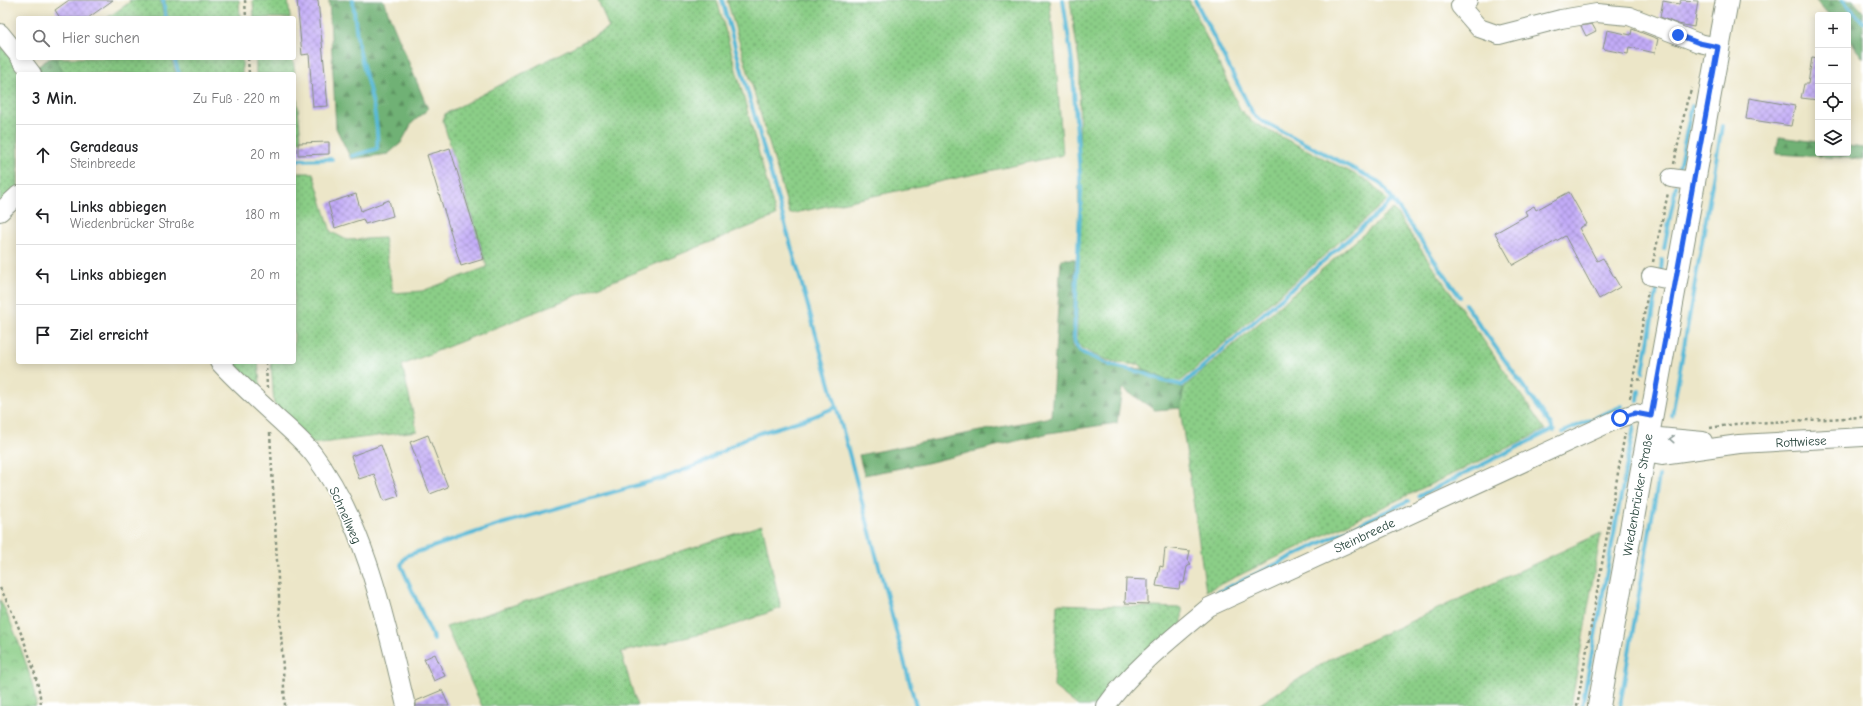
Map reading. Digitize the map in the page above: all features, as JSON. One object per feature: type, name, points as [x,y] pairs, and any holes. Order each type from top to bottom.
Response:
[{"type":"main road","name":"Wiedenbrücker Straße","points":[[1599,706],[1727,0]]},
{"type":"street","points":[[1468,0],[1460,6],[1479,28],[1498,35],[1561,19],[1597,13],[1629,16],[1699,43],[1718,47]]},
{"type":"street","points":[[0,33],[16,53]]},
{"type":"street","points":[[22,60],[30,72]]},
{"type":"street","points":[[1671,178],[1693,181]]},
{"type":"street","points":[[0,212],[16,197]]},
{"type":"street","points":[[1651,276],[1676,281]]},
{"type":"street","name":"Schnellweg","points":[[221,364],[237,382],[314,454],[334,484],[369,567],[385,622],[406,706]]},
{"type":"street","name":"Steinbreede","points":[[1106,706],[1115,692],[1169,640],[1209,607],[1339,546],[1635,413],[1648,435]]},
{"type":"street","name":"Rottwiese","points":[[1648,435],[1662,455],[1739,444],[1863,437]]},
{"type":"path","points":[[245,0],[246,16]]},
{"type":"path","points":[[248,60],[249,72]]},
{"type":"path","points":[[1577,706],[1628,416],[1632,378],[1641,344],[1651,276],[1671,178]]},
{"type":"path","points":[[266,364],[285,706]]},
{"type":"path","points":[[1704,430],[1735,424],[1863,417]]},
{"type":"path","points":[[0,588],[7,600],[27,651],[40,696],[41,706]]},
{"type":"green space","points":[[129,0],[160,0],[164,16],[110,16],[130,2]]},
{"type":"green space","points":[[165,0],[239,0],[240,16],[168,16]]},
{"type":"green space","points":[[253,0],[288,0],[290,16],[254,16]]},
{"type":"green space","points":[[329,0],[383,0],[428,109],[412,123],[401,143],[388,154],[351,159],[336,128]]},
{"type":"green space","points":[[598,0],[717,0],[776,216],[402,365],[417,431],[313,444],[274,404],[271,364],[296,364],[296,173],[313,173],[331,232],[347,240],[384,238],[393,293],[422,291],[487,267],[443,121],[445,114],[609,28]]},
{"type":"green space","points":[[727,0],[1049,0],[1055,51],[1063,155],[790,214]]},
{"type":"green space","points":[[1070,0],[1189,0],[1240,109],[1252,122],[1370,182],[1387,200],[1181,381],[1158,377],[1147,371],[1139,364],[1115,362],[1097,356],[1082,348],[1077,343],[1080,68]]},
{"type":"green space","points":[[1816,0],[1853,0],[1863,12],[1863,58],[1851,43],[1851,12],[1826,12]]},
{"type":"green space","points":[[0,44],[22,72],[16,72],[16,190],[0,205]]},
{"type":"green space","points":[[47,60],[56,60],[64,72],[40,72],[37,67]]},
{"type":"green space","points":[[56,60],[172,60],[175,72],[64,72]]},
{"type":"green space","points":[[176,60],[242,60],[242,72],[180,72]]},
{"type":"green space","points":[[256,60],[293,60],[294,72],[256,72]]},
{"type":"green space","points":[[296,89],[301,141],[296,141]]},
{"type":"green space","points":[[1779,137],[1815,142],[1815,156],[1851,156],[1851,146],[1863,148],[1863,159],[1776,154]]},
{"type":"green space","points":[[1393,209],[1545,430],[1206,591],[1180,408],[1184,387]]},
{"type":"green space","points":[[1061,259],[1075,259],[1072,347],[1123,368],[1143,369],[1184,388],[1180,408],[1155,410],[1122,388],[1117,423],[1049,433],[927,463],[864,475],[859,455],[1051,417]]},
{"type":"green space","points":[[232,364],[258,364],[261,394]]},
{"type":"green space","points":[[762,525],[781,608],[720,630],[621,652],[637,706],[482,706],[446,627]]},
{"type":"green space","points":[[1601,533],[1571,706],[1257,706],[1330,659]]},
{"type":"green space","points":[[0,600],[11,622],[22,652],[32,682],[36,706],[0,706]]},
{"type":"green space","points":[[1057,604],[1182,608],[1182,623],[1101,706],[1078,706],[1054,687]]},
{"type":"building","points":[[69,0],[113,0],[91,16],[59,16],[55,10]]},
{"type":"building","points":[[297,0],[318,0],[328,106],[313,107],[309,54],[302,55]]},
{"type":"building","points":[[1681,0],[1698,1],[1694,27],[1678,24],[1660,17],[1663,1],[1679,4]]},
{"type":"building","points":[[1592,24],[1596,31],[1586,36],[1581,26]]},
{"type":"building","points":[[1632,29],[1658,39],[1655,53],[1629,47],[1628,54],[1603,49],[1607,30],[1631,35]]},
{"type":"building","points":[[1812,57],[1815,58],[1815,100],[1801,98],[1804,84],[1808,84]]},
{"type":"building","points":[[1749,98],[1795,106],[1791,126],[1746,119]]},
{"type":"building","points":[[329,142],[329,154],[298,155],[298,143]]},
{"type":"building","points":[[450,148],[484,259],[461,266],[427,155]]},
{"type":"building","points":[[1569,192],[1587,224],[1579,228],[1597,261],[1603,258],[1620,287],[1599,299],[1565,236],[1513,265],[1495,233],[1527,215],[1525,211],[1534,206],[1536,210]]},
{"type":"building","points":[[356,194],[361,211],[389,200],[393,216],[365,224],[363,219],[335,228],[328,203]]},
{"type":"building","points":[[428,435],[448,487],[430,494],[410,442]]},
{"type":"building","points":[[381,445],[399,496],[384,501],[374,474],[359,479],[351,456]]},
{"type":"building","points":[[1165,548],[1190,551],[1188,560],[1191,564],[1187,567],[1184,583],[1180,583],[1179,589],[1156,586],[1160,566],[1163,567]]},
{"type":"building","points":[[1126,579],[1148,580],[1148,604],[1125,603]]},
{"type":"building","points":[[435,654],[445,676],[434,681],[424,659]]},
{"type":"building","points":[[442,690],[449,706],[416,706],[416,701]]},
{"type":"waterway","points":[[163,0],[166,16]]},
{"type":"waterway","points":[[352,156],[377,149],[374,109],[358,43],[353,0]]},
{"type":"waterway","points":[[722,0],[845,438],[916,706]]},
{"type":"waterway","points":[[1063,0],[1072,62],[1081,191],[1074,337],[1075,344],[1081,352],[1110,365],[1144,373],[1163,381],[1182,385],[1393,200]]},
{"type":"waterway","points":[[1195,0],[1253,114],[1260,120],[1379,182],[1460,297]]},
{"type":"waterway","points":[[1843,0],[1863,22]]},
{"type":"waterway","points":[[175,60],[178,72]]},
{"type":"waterway","points":[[1679,168],[1692,106]]},
{"type":"waterway","points":[[1672,416],[1722,126]]},
{"type":"waterway","points":[[296,160],[332,159]]},
{"type":"waterway","points":[[1664,249],[1676,186]]},
{"type":"waterway","points":[[1661,271],[1662,260]]},
{"type":"waterway","points":[[1643,372],[1657,290]]},
{"type":"waterway","points":[[1465,304],[1554,431]]},
{"type":"waterway","points":[[1638,401],[1639,391]]},
{"type":"waterway","points":[[1563,432],[1622,406]]},
{"type":"waterway","points":[[434,640],[401,565],[408,555],[501,524],[666,477],[702,463],[744,439],[812,417],[836,407]]},
{"type":"waterway","points":[[1582,706],[1634,426]]},
{"type":"waterway","points":[[1419,496],[1552,430]]},
{"type":"waterway","points":[[1620,706],[1659,476]]},
{"type":"waterway","points":[[1210,596],[1408,501]]},
{"type":"route","points":[[1620,418],[1635,413],[1651,416],[1718,47],[1699,43],[1678,35]]}]
